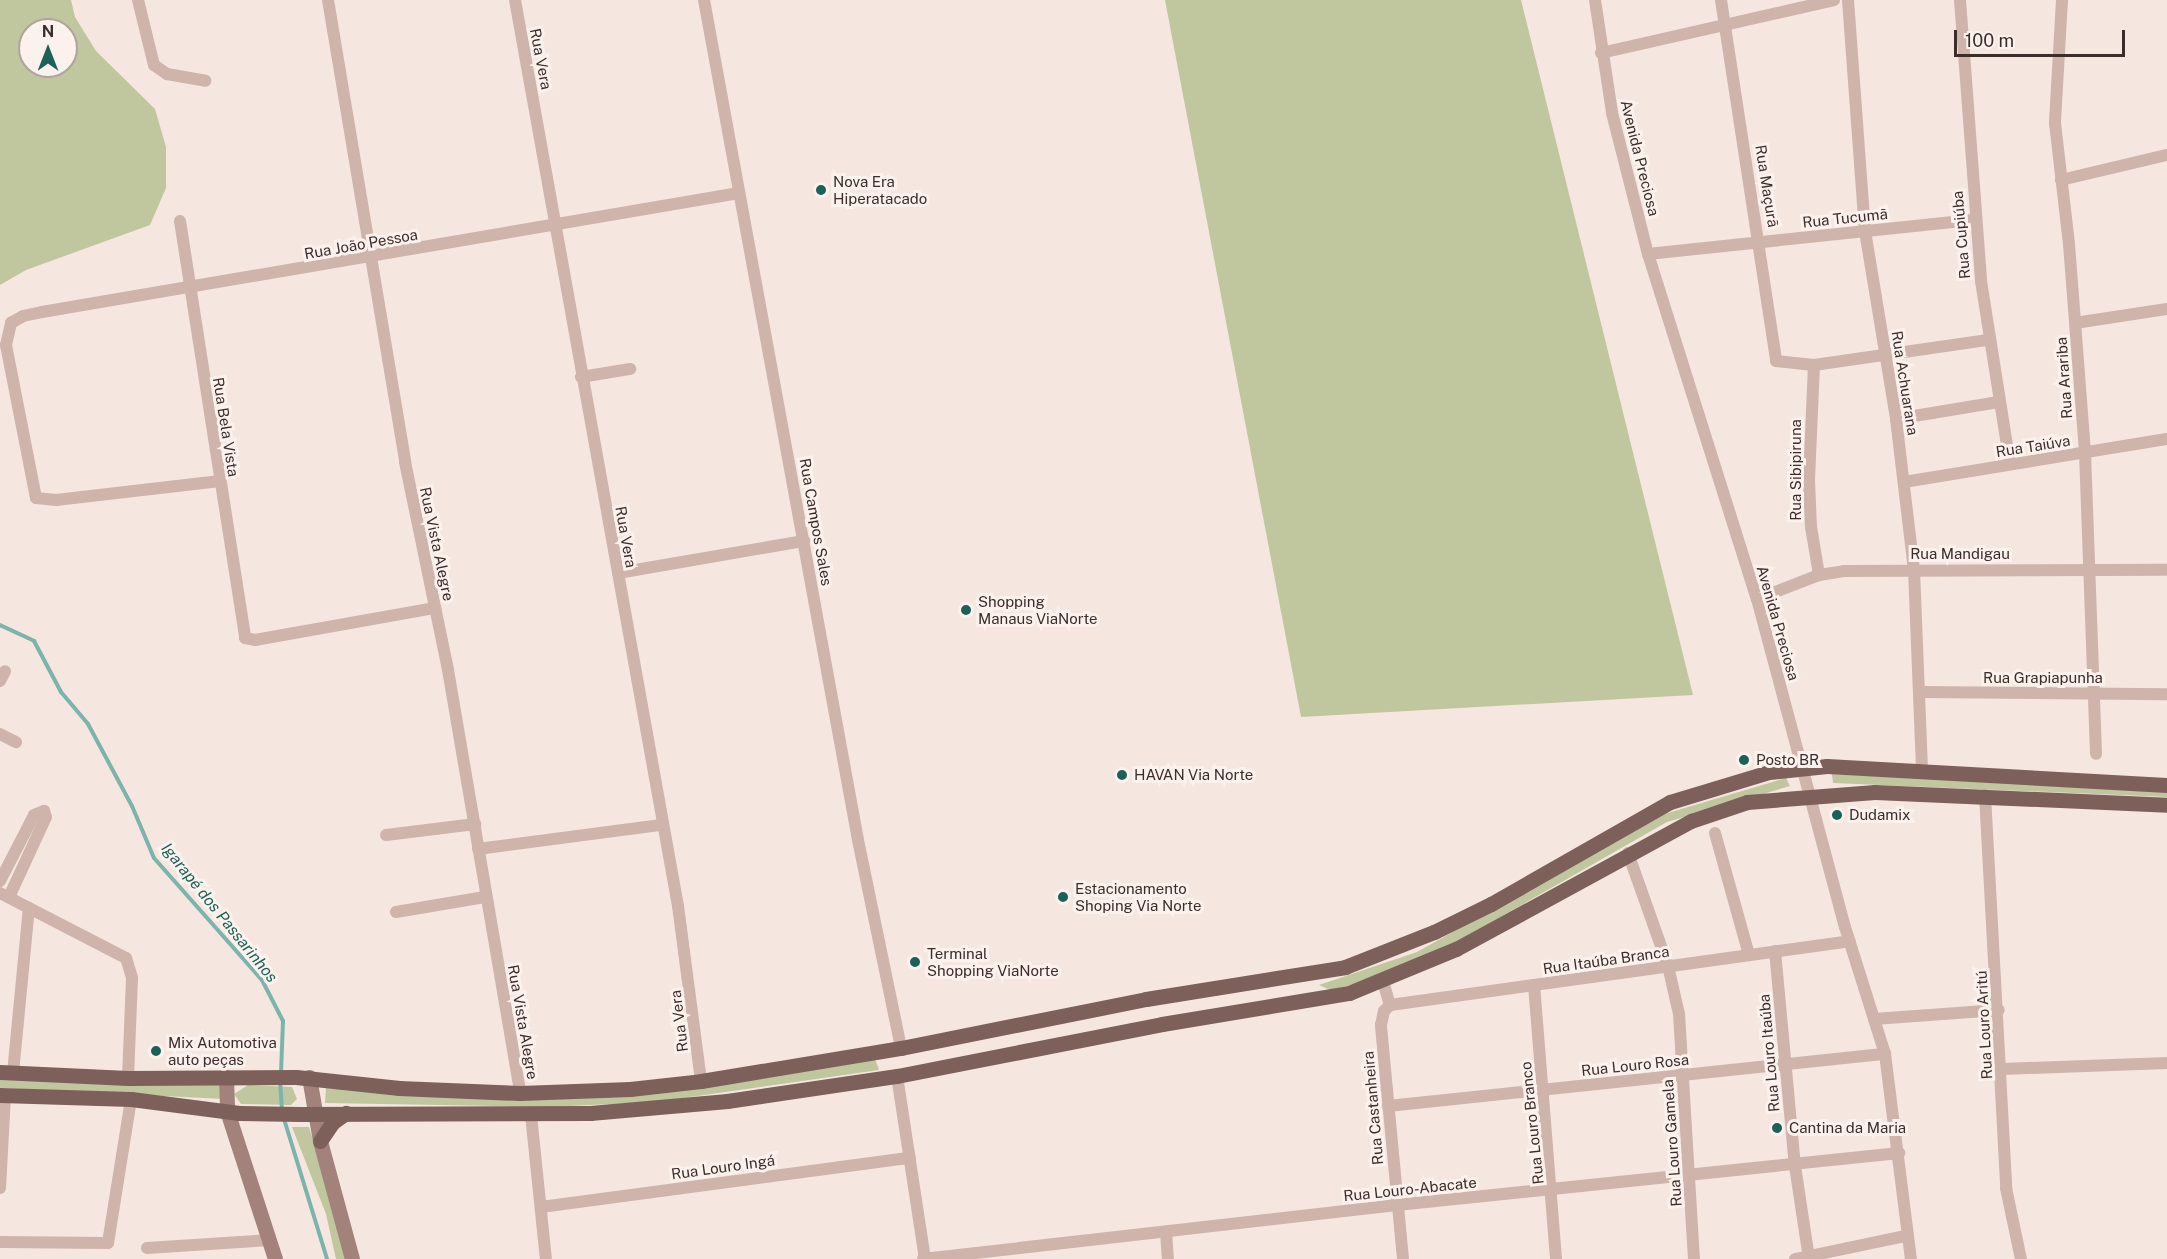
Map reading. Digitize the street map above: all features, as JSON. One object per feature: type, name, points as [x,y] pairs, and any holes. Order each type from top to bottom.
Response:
[{"type":"main road","points":[[6,1073],[128,1078],[303,1077],[410,1089],[520,1093],[630,1089],[701,1081],[901,1048],[1146,999],[1353,965],[1434,932],[1491,904],[1670,802],[1735,779],[1803,767],[2167,785]]},
{"type":"main road","points":[[3,1096],[131,1099],[233,1112],[531,1115],[648,1110],[897,1076],[1197,1017],[1336,996],[1383,981],[1456,949],[1628,853],[1710,813],[1747,802],[1810,794],[1985,795],[2167,806]]},
{"type":"main road","points":[[320,1141],[333,1122],[346,1113]]},
{"type":"street","points":[[138,0],[154,65],[167,74],[205,81]]},
{"type":"street","name":"Rua Vista Alegre","points":[[328,0],[405,462],[475,824],[485,897],[520,1093]]},
{"type":"street","name":"Rua Vera","points":[[515,0],[557,225],[580,377],[618,573],[661,825],[678,906],[701,1081]]},
{"type":"street","name":"Rua Campos Sales","points":[[704,0],[858,840],[901,1048]]},
{"type":"street","name":"Avenida Preciosa","points":[[1596,0],[1601,53],[1623,159],[1648,254],[1757,598],[1850,940],[1885,1054],[1899,1154],[1905,1236],[1911,1259]]},
{"type":"street","name":"Rua Maçurã","points":[[1721,0],[1761,242],[1774,355],[1782,363],[1814,365]]},
{"type":"street","points":[[1601,53],[1834,0]]},
{"type":"street","name":"Rua Achuarana","points":[[1848,0],[1865,231],[1896,419],[1914,570],[1922,772]]},
{"type":"street","name":"Rua Cupiúba","points":[[1960,0],[1974,220],[1988,340],[2010,464]]},
{"type":"street","name":"Rua Arariba","points":[[2062,0],[2055,123],[2075,323],[2085,453],[2097,693],[2096,754]]},
{"type":"street","points":[[2061,180],[2167,155]]},
{"type":"street","name":"Rua João Pessoa","points":[[220,480],[73,499],[36,498],[6,345],[11,323],[23,316],[740,193]]},
{"type":"street","name":"Rua Tucumã","points":[[1648,254],[1974,220]]},
{"type":"street","name":"Rua Bela Vista","points":[[180,221],[245,638],[255,640],[435,608]]},
{"type":"street","points":[[2075,323],[2167,309]]},
{"type":"street","points":[[1814,365],[1988,340]]},
{"type":"street","name":"Rua Sibipiruna","points":[[1814,365],[1809,480],[1811,527],[1819,575]]},
{"type":"street","points":[[580,377],[630,369]]},
{"type":"street","points":[[1896,419],[1999,402]]},
{"type":"street","name":"Rua Taiúva","points":[[1904,482],[2167,439]]},
{"type":"street","points":[[618,573],[804,541]]},
{"type":"street","name":"Rua Mandigau","points":[[1757,598],[1819,575],[1914,570],[2090,568],[2167,570]]},
{"type":"street","name":"Rua Grapiapunha","points":[[1920,693],[2167,694]]},
{"type":"street","points":[[0,734],[16,742]]},
{"type":"street","name":"Rua Louro Aritú","points":[[1985,795],[1999,1010],[2006,1188],[2020,1256]]},
{"type":"street","points":[[0,881],[34,815],[44,811],[46,817],[4,895],[126,958],[132,978],[128,1078]]},
{"type":"street","points":[[386,835],[475,824]]},
{"type":"street","points":[[478,849],[661,825]]},
{"type":"street","points":[[1715,833],[1749,955]]},
{"type":"street","name":"Rua Louro Gamela","points":[[1628,853],[1668,966],[1678,1014],[1694,1259]]},
{"type":"street","points":[[396,912],[485,897]]},
{"type":"street","points":[[6,1073],[29,908]]},
{"type":"street","name":"Rua Itaúba Branca","points":[[1390,1005],[1850,940]]},
{"type":"street","name":"Rua Louro Itaúba","points":[[1775,951],[1795,1166],[1809,1258]]},
{"type":"street","points":[[1383,981],[1390,1005]]},
{"type":"street","name":"Rua Louro Branco","points":[[1534,985],[1553,1191],[1556,1259]]},
{"type":"street","name":"Rua Castanheira","points":[[1390,1005],[1383,1011],[1381,1025],[1403,1259]]},
{"type":"street","points":[[1874,1019],[1999,1010]]},
{"type":"street","name":"Rua Louro Rosa","points":[[1388,1106],[1885,1054]]},
{"type":"street","points":[[2002,1069],[2167,1063]]},
{"type":"street","points":[[897,1076],[925,1259]]},
{"type":"street","points":[[232,1077],[233,1112],[275,1259]]},
{"type":"street","points":[[303,1077],[307,1113],[320,1141],[352,1259]]},
{"type":"street","points":[[0,1188],[3,1096]]},
{"type":"street","points":[[0,1242],[97,1245],[110,1241],[131,1099]]},
{"type":"street","points":[[531,1115],[546,1259]]},
{"type":"street","name":"Rua Louro-Abacate","points":[[925,1259],[1397,1205],[1553,1191],[1899,1154]]},
{"type":"street","name":"Rua Louro Ingá","points":[[541,1207],[910,1158]]},
{"type":"street","points":[[1166,1232],[1168,1259]]},
{"type":"street","points":[[1795,1259],[1809,1258],[1905,1236]]},
{"type":"street","points":[[147,1248],[270,1240]]},
{"type":"green space","points":[[0,0],[71,0],[76,18],[18,18],[18,78],[78,78],[78,22],[96,51],[155,109],[166,147],[166,188],[150,225],[26,270],[0,285]]},
{"type":"green space","points":[[1165,0],[1521,0],[1693,695],[1301,717]]},
{"type":"green space","points":[[1832,774],[2167,790],[2167,797],[1833,783]]},
{"type":"green space","points":[[1786,778],[1790,786],[1667,822],[1432,956],[1351,985],[1330,990],[1319,985],[1417,952],[1661,815]]},
{"type":"green space","points":[[875,1059],[879,1070],[655,1102],[548,1107],[325,1103],[326,1088],[548,1097]]},
{"type":"green space","points":[[0,1078],[224,1081],[224,1099],[0,1088]]},
{"type":"green space","points":[[248,1085],[292,1087],[297,1099],[291,1105],[241,1104],[234,1094]]},
{"type":"green space","points":[[292,1127],[309,1127],[349,1259],[336,1259],[326,1214]]},
{"type":"waterway","name":"Igarapé dos Passarinhos","points":[[0,625],[34,641],[61,692],[88,724],[132,806],[154,858],[262,980],[283,1021],[281,1073]]},
{"type":"waterway","name":"Igarapé dos Passarinhos","points":[[280,1081],[282,1109]]},
{"type":"waterway","name":"Igarapé dos Passarinhos","points":[[284,1119],[327,1259]]},
{"type":"place","name":"Nova Era Hiperatacado","points":[[821,190]]},
{"type":"place","name":"Shopping Manaus ViaNorte","points":[[966,610]]},
{"type":"place","name":"Posto BR","points":[[1744,760]]},
{"type":"place","name":"HAVAN Via Norte","points":[[1122,775]]},
{"type":"place","name":"Dudamix","points":[[1837,815]]},
{"type":"place","name":"Estacionamento Shoping Via Norte","points":[[1063,897]]},
{"type":"place","name":"Terminal Shopping ViaNorte","points":[[915,962]]},
{"type":"place","name":"Mix Automotiva auto peças","points":[[156,1051]]},
{"type":"place","name":"Cantina da Maria","points":[[1777,1128]]}]
